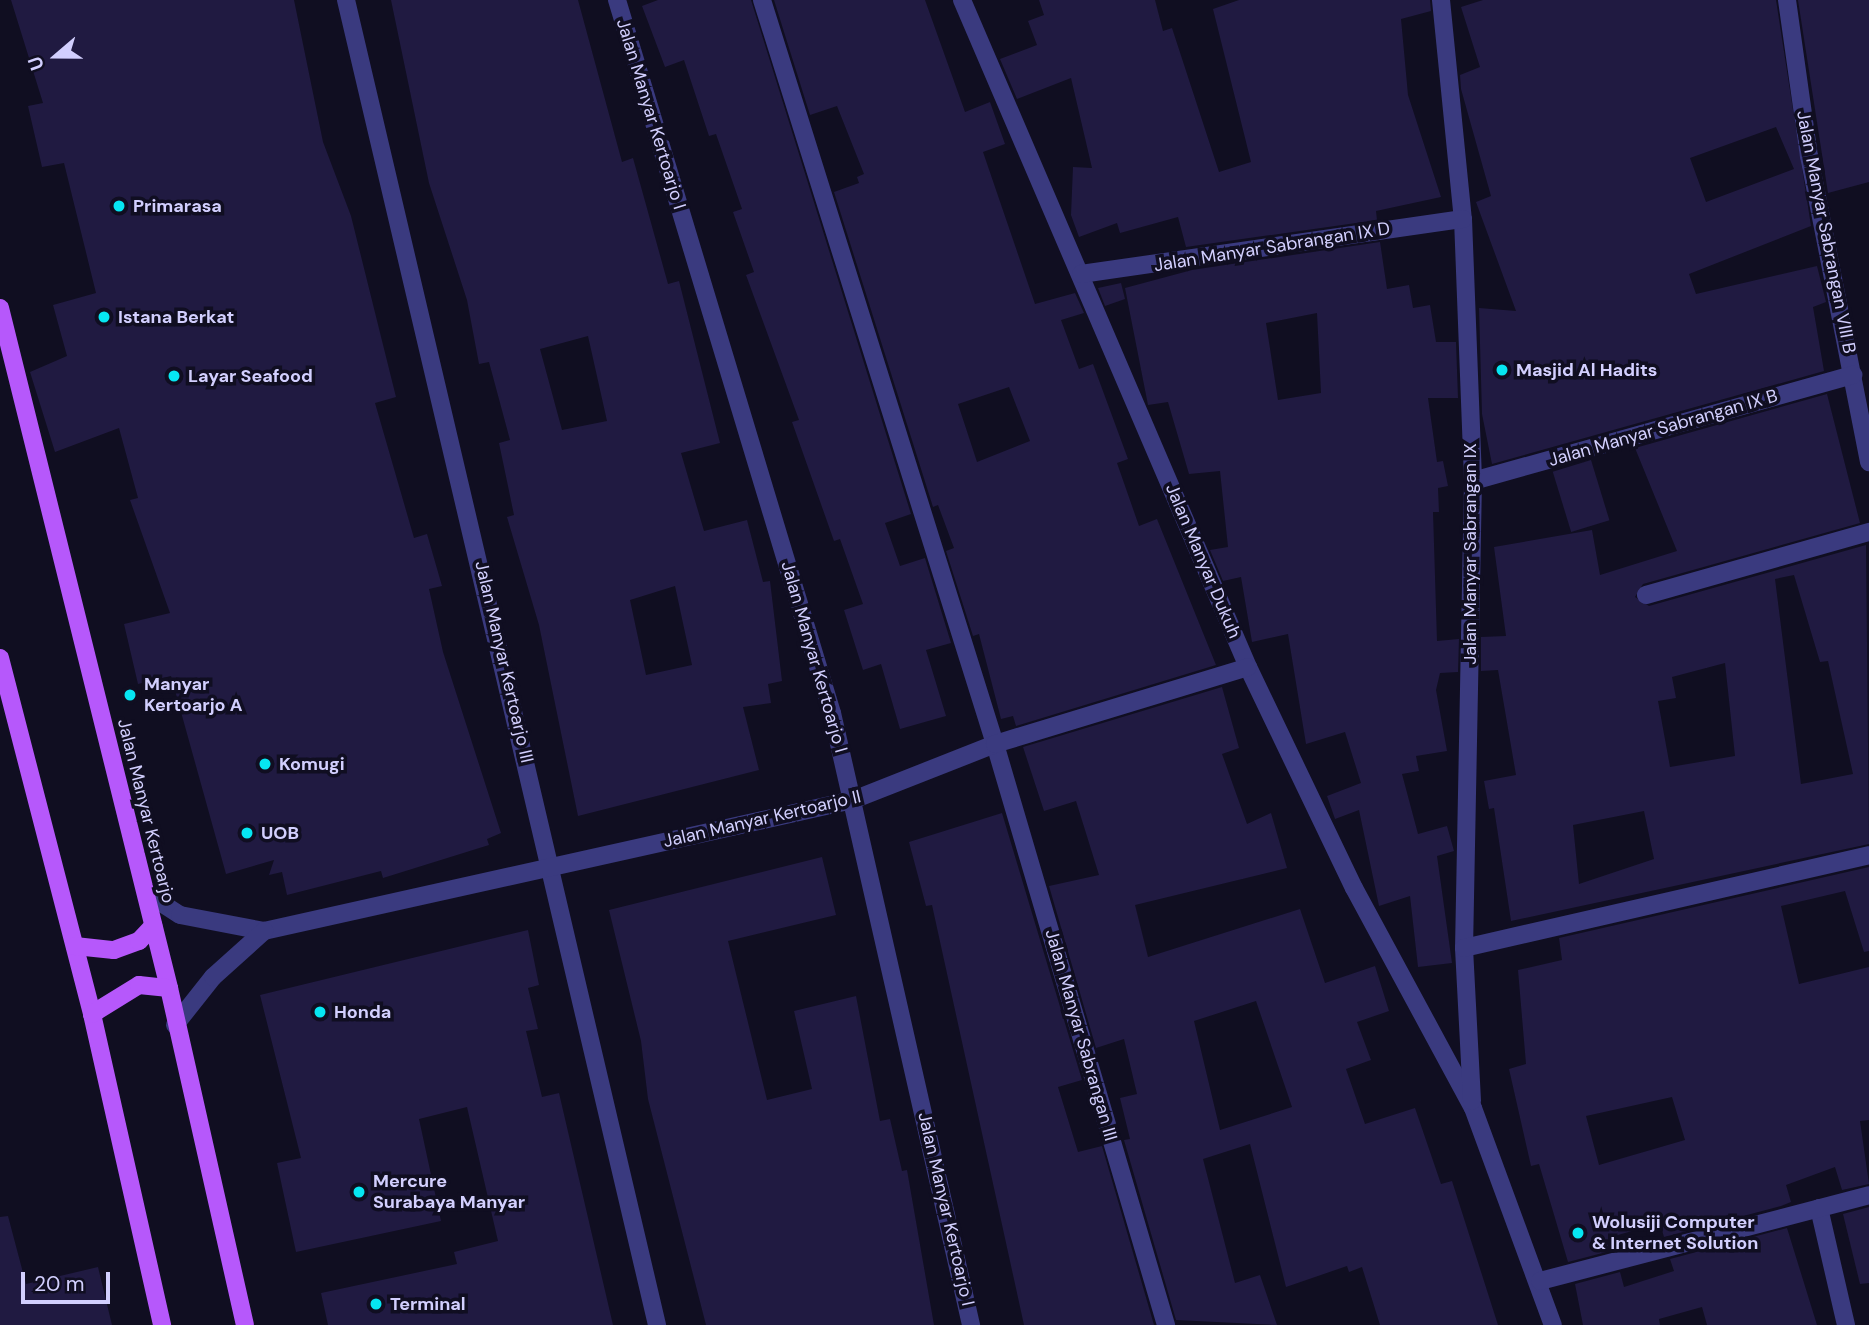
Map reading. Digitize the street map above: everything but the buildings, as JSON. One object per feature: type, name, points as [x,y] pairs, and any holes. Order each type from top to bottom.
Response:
[{"type":"main road","name":"Jalan Manyar Kertoarjo","points":[[0,308],[169,988],[245,1325]]},
{"type":"main road","points":[[0,658],[92,1014],[162,1325]]},
{"type":"main road","points":[[75,946],[114,950],[139,941],[153,926]]},
{"type":"main road","points":[[92,1014],[139,985],[169,988]]},
{"type":"street","name":"Jalan Manyar Kertoarjo III","points":[[346,0],[552,866],[657,1325]]},
{"type":"street","name":"Jalan Manyar Kertoarjo I","points":[[617,0],[853,800],[971,1325]]},
{"type":"street","name":"Jalan Manyar Sabrangan III","points":[[762,0],[995,744],[1166,1325]]},
{"type":"street","name":"Jalan Manyar Dukuh","points":[[962,0],[1082,274],[1248,667],[1354,888],[1473,1108]]},
{"type":"street","name":"Jalan Manyar Sabrangan IX","points":[[1441,0],[1463,219],[1473,481],[1464,948],[1473,1108]]},
{"type":"street","name":"Jalan Manyar Sabrangan VIII B","points":[[1787,0],[1809,156],[1869,462]]},
{"type":"street","name":"Jalan Manyar Sabrangan IX D","points":[[1082,274],[1463,219]]},
{"type":"street","name":"Jalan Manyar Sabrangan IX B","points":[[1473,481],[1853,375]]},
{"type":"street","points":[[1646,595],[1869,532]]},
{"type":"street","name":"Jalan Manyar Kertoarjo II","points":[[145,893],[180,915],[264,931],[853,800],[995,744],[1248,667]]},
{"type":"street","points":[[1464,948],[1869,855]]},
{"type":"street","name":"Jalan Manyar Kertoarjo II","points":[[176,1025],[213,977],[264,931]]},
{"type":"street","points":[[1473,1108],[1540,1281],[1553,1325]]},
{"type":"street","points":[[1540,1281],[1869,1195]]},
{"type":"street","points":[[1819,1208],[1846,1325]]},
{"type":"place","name":"Primarasa","points":[[119,206]]},
{"type":"place","name":"Istana Berkat","points":[[104,317]]},
{"type":"place","name":"Masjid Al Hadits","points":[[1502,370]]},
{"type":"place","name":"Layar Seafood","points":[[174,376]]},
{"type":"place","name":"Manyar Kertoarjo A","points":[[130,695]]},
{"type":"place","name":"Komugi","points":[[265,764]]},
{"type":"place","name":"UOB","points":[[247,833]]},
{"type":"place","name":"Honda","points":[[320,1012]]},
{"type":"place","name":"Mercure Surabaya Manyar","points":[[359,1192]]},
{"type":"place","name":"Wolusiji Computer & Internet Solution","points":[[1578,1233]]},
{"type":"place","name":"Terminal","points":[[376,1304]]}]
